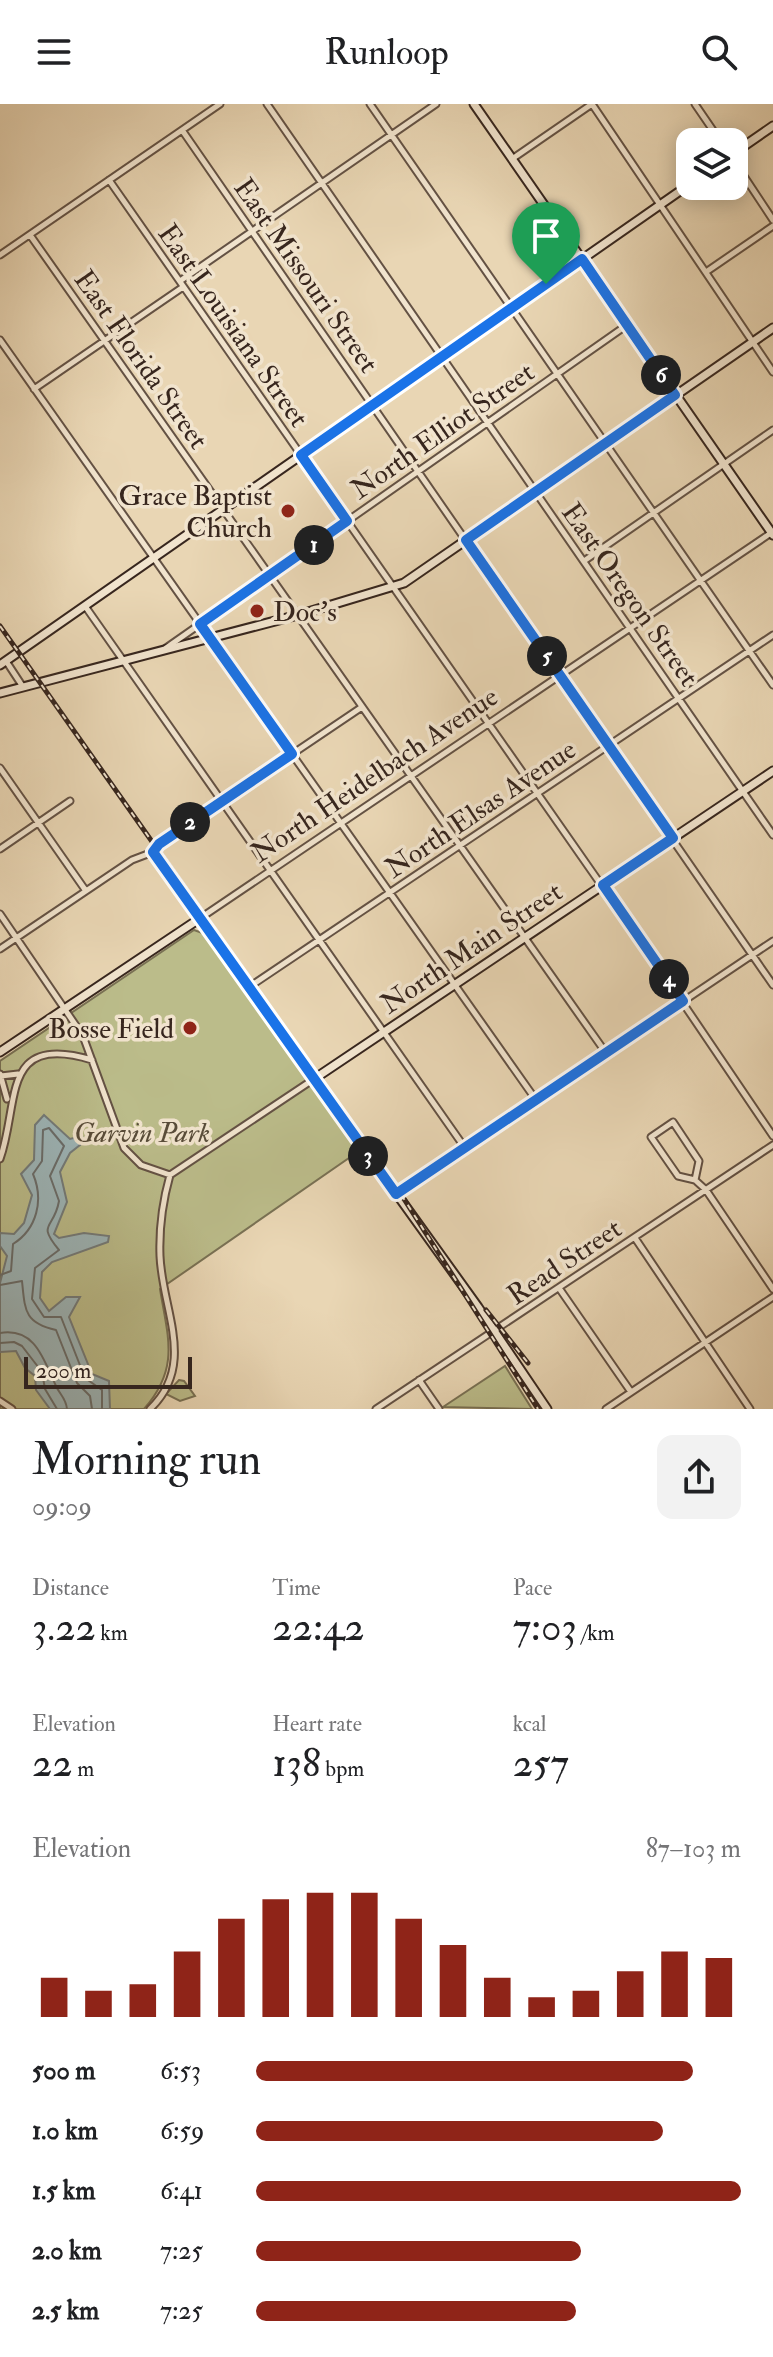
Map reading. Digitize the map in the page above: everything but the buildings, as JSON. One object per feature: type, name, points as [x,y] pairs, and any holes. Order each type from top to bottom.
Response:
[{"type":"main road","points":[[474,104],[773,533]]},
{"type":"main road","points":[[748,143],[773,126]]},
{"type":"main road","points":[[3,663],[676,194]]},
{"type":"main road","points":[[0,693],[394,588],[773,328]]},
{"type":"main road","name":"North Main Street","points":[[314,1079],[773,771]]},
{"type":"main road","points":[[199,919],[495,1331],[547,1409]]},
{"type":"main road","name":"North Heidelbach Avenue","points":[[0,1052],[199,919]]},
{"type":"street","points":[[0,255],[220,104]]},
{"type":"street","name":"East Oregon Street","points":[[267,104],[773,835]]},
{"type":"street","points":[[370,104],[773,685]]},
{"type":"street","points":[[34,389],[436,104]]},
{"type":"street","points":[[512,159],[592,104],[773,372]]},
{"type":"street","points":[[695,104],[711,128]]},
{"type":"street","name":"East Missouri Street","points":[[182,130],[773,985]]},
{"type":"street","name":"East Louisiana Street","points":[[109,180],[603,885],[773,1136]]},
{"type":"street","points":[[706,272],[773,223],[748,183]]},
{"type":"street","name":"East Florida Street","points":[[30,235],[606,1053]]},
{"type":"street","name":"North Elliot Street","points":[[163,650],[627,325]]},
{"type":"street","points":[[0,340],[536,1100]]},
{"type":"street","points":[[584,561],[773,430]]},
{"type":"street","name":"North Heidelbach Avenue","points":[[199,919],[773,533]]},
{"type":"street","points":[[85,606],[465,1148]]},
{"type":"street","name":"North Elsas Avenue","points":[[249,987],[773,635]]},
{"type":"street","points":[[3,663],[24,687]]},
{"type":"street","points":[[0,949],[132,860],[153,852],[159,844],[362,707]]},
{"type":"street","points":[[0,768],[86,891]]},
{"type":"street","points":[[0,849],[70,801]]},
{"type":"street","points":[[153,852],[199,919]]},
{"type":"street","points":[[0,914],[67,1008],[92,1060],[124,1148],[141,1165],[170,1175]]},
{"type":"street","points":[[396,1194],[773,941]]},
{"type":"street","points":[[0,1159],[8,1106],[18,1074],[29,1061],[49,1054],[92,1060]]},
{"type":"street","points":[[8,1106],[1,1075],[18,1074]]},
{"type":"street","points":[[150,1409],[160,1399],[172,1373],[176,1351],[160,1257],[170,1175],[314,1079]]},
{"type":"street","points":[[695,1180],[699,1161],[673,1122],[651,1137],[678,1176],[695,1180],[706,1190],[773,1289]]},
{"type":"street","name":"Read Street","points":[[376,1409],[773,1145]]},
{"type":"street","points":[[635,1238],[750,1409]]},
{"type":"street","points":[[559,1288],[631,1392]]},
{"type":"street","points":[[606,1409],[773,1297]]},
{"type":"street","points":[[419,1380],[439,1409]]},
{"type":"street","points":[[160,1399],[160,1409]]},
{"type":"street","points":[[0,1401],[12,1409]]},
{"type":"green space","name":"Garvin Park","points":[[194,930],[208,935],[359,1151],[160,1289],[168,1338],[167,1366],[163,1380],[144,1409],[0,1409],[0,1061]]},
{"type":"green space","points":[[505,1366],[532,1409],[443,1407]]},
{"type":"green space","points":[[179,1380],[184,1381],[195,1396],[180,1401],[166,1394]]},
{"type":"water","points":[[44,1115],[70,1139],[82,1136],[85,1141],[70,1153],[60,1172],[67,1202],[54,1234],[59,1238],[84,1233],[109,1236],[108,1242],[52,1262],[42,1272],[40,1298],[49,1311],[66,1297],[80,1297],[69,1317],[92,1374],[109,1381],[110,1409],[50,1409],[36,1390],[35,1376],[25,1368],[16,1351],[0,1352],[0,1283],[7,1256],[0,1246],[0,1233],[14,1234],[24,1223],[32,1195],[21,1174],[34,1160],[35,1125]]},
{"type":"railway","points":[[0,626],[404,1199],[538,1409]]},
{"type":"railway","points":[[486,1310],[528,1363]]},
{"type":"place","name":"Grace Baptist Church","points":[[288,511]]},
{"type":"place","name":"Doc's","points":[[257,611]]},
{"type":"place","name":"Bosse Field","points":[[190,1028]]},
{"type":"route","points":[[582,259],[675,395],[466,540],[673,838],[603,885],[683,1001],[396,1194],[153,852],[159,844],[292,754],[200,624],[347,521],[301,455],[546,284],[582,259]]}]
